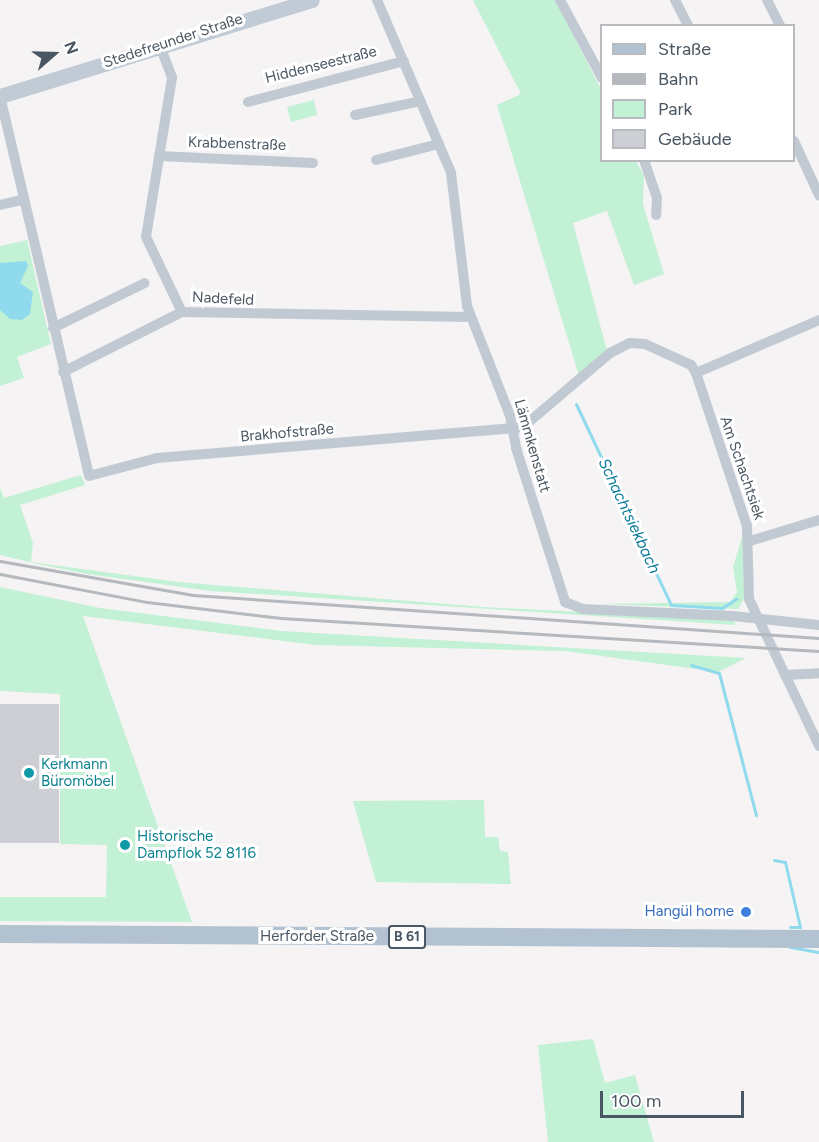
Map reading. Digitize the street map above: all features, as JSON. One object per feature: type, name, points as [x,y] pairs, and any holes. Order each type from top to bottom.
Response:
[{"type":"main road","name":"Herforder Straße","points":[[0,934],[816,939]]},
{"type":"street","name":"Stedefreunder Straße","points":[[0,96],[312,0]]},
{"type":"street","name":"Lämmkenstatt","points":[[377,0],[439,144],[452,181],[470,317],[512,428],[565,602],[583,609],[756,617]]},
{"type":"street","points":[[560,0],[600,74]]},
{"type":"street","points":[[675,0],[687,24]]},
{"type":"street","points":[[767,0],[779,24]]},
{"type":"street","name":"Nadefeld","points":[[160,46],[172,78],[146,237],[182,312],[470,317]]},
{"type":"street","name":"Hiddenseestraße","points":[[248,102],[404,61]]},
{"type":"street","name":"Brakhofstraße","points":[[0,96],[22,200],[89,476],[157,458],[512,428],[535,422],[610,353],[636,342],[693,369]]},
{"type":"street","points":[[355,115],[421,101]]},
{"type":"street","points":[[795,143],[819,195]]},
{"type":"street","points":[[376,160],[439,144]]},
{"type":"street","name":"Krabbenstraße","points":[[159,156],[313,163]]},
{"type":"street","points":[[645,162],[657,198],[656,215]]},
{"type":"street","points":[[0,205],[22,200]]},
{"type":"street","points":[[53,328],[145,283]]},
{"type":"street","points":[[63,372],[182,312]]},
{"type":"street","points":[[693,369],[819,320]]},
{"type":"street","name":"Am Schachtsiek","points":[[693,369],[750,541],[745,579],[756,617],[819,746]]},
{"type":"street","points":[[750,541],[819,520]]},
{"type":"street","points":[[756,617],[819,625]]},
{"type":"street","points":[[785,675],[819,674]]},
{"type":"green space","points":[[473,0],[555,0],[600,87],[600,162],[637,162],[644,176],[643,204],[664,274],[634,285],[607,211],[573,223],[607,351],[579,376],[497,105],[521,94]]},
{"type":"green space","points":[[314,100],[317,115],[291,122],[287,107]]},
{"type":"green space","points":[[27,240],[51,344],[17,357],[24,378],[0,386],[0,246]]},
{"type":"green space","points":[[81,475],[85,485],[20,505],[33,543],[31,562],[178,582],[483,607],[734,620],[736,625],[211,591],[87,574],[38,564],[0,555],[0,488],[4,498]]},
{"type":"green space","points":[[743,534],[744,599],[738,609],[598,604],[730,602],[737,592],[733,567]]},
{"type":"green space","points":[[0,587],[100,608],[281,631],[746,658],[718,672],[565,651],[316,645],[83,616],[192,922],[0,921],[0,897],[106,897],[107,845],[60,844],[60,694],[0,691]]},
{"type":"green space","points":[[484,800],[485,837],[498,837],[500,851],[508,852],[511,884],[376,882],[353,801]]},
{"type":"green space","points":[[593,1039],[605,1083],[635,1075],[654,1142],[548,1142],[538,1045]]},
{"type":"water","points":[[26,261],[28,266],[20,283],[33,292],[30,314],[22,320],[10,319],[0,310],[0,263]]},
{"type":"building","name":"Kerkmann Büromöbel","points":[[0,704],[59,704],[59,843],[0,843]]},
{"type":"waterway","name":"Schachtsiekbach","points":[[576,404],[671,605],[722,608],[736,599]]},
{"type":"waterway","name":"Schachtsiekbach","points":[[691,665],[719,673],[756,815]]},
{"type":"waterway","name":"Schachtsiekbach","points":[[774,860],[785,862],[800,927],[790,927]]},
{"type":"waterway","name":"Schachtsiekbach","points":[[790,947],[819,952]]},
{"type":"railway","points":[[0,561],[193,595],[819,638]]},
{"type":"railway","points":[[0,574],[147,602],[281,618],[819,651]]},
{"type":"place","name":"Kerkmann Büromöbel","points":[[29,773]]},
{"type":"place","name":"Historische Dampflok 52 8116","points":[[125,845]]},
{"type":"place","name":"Hangül home","points":[[746,912]]}]
